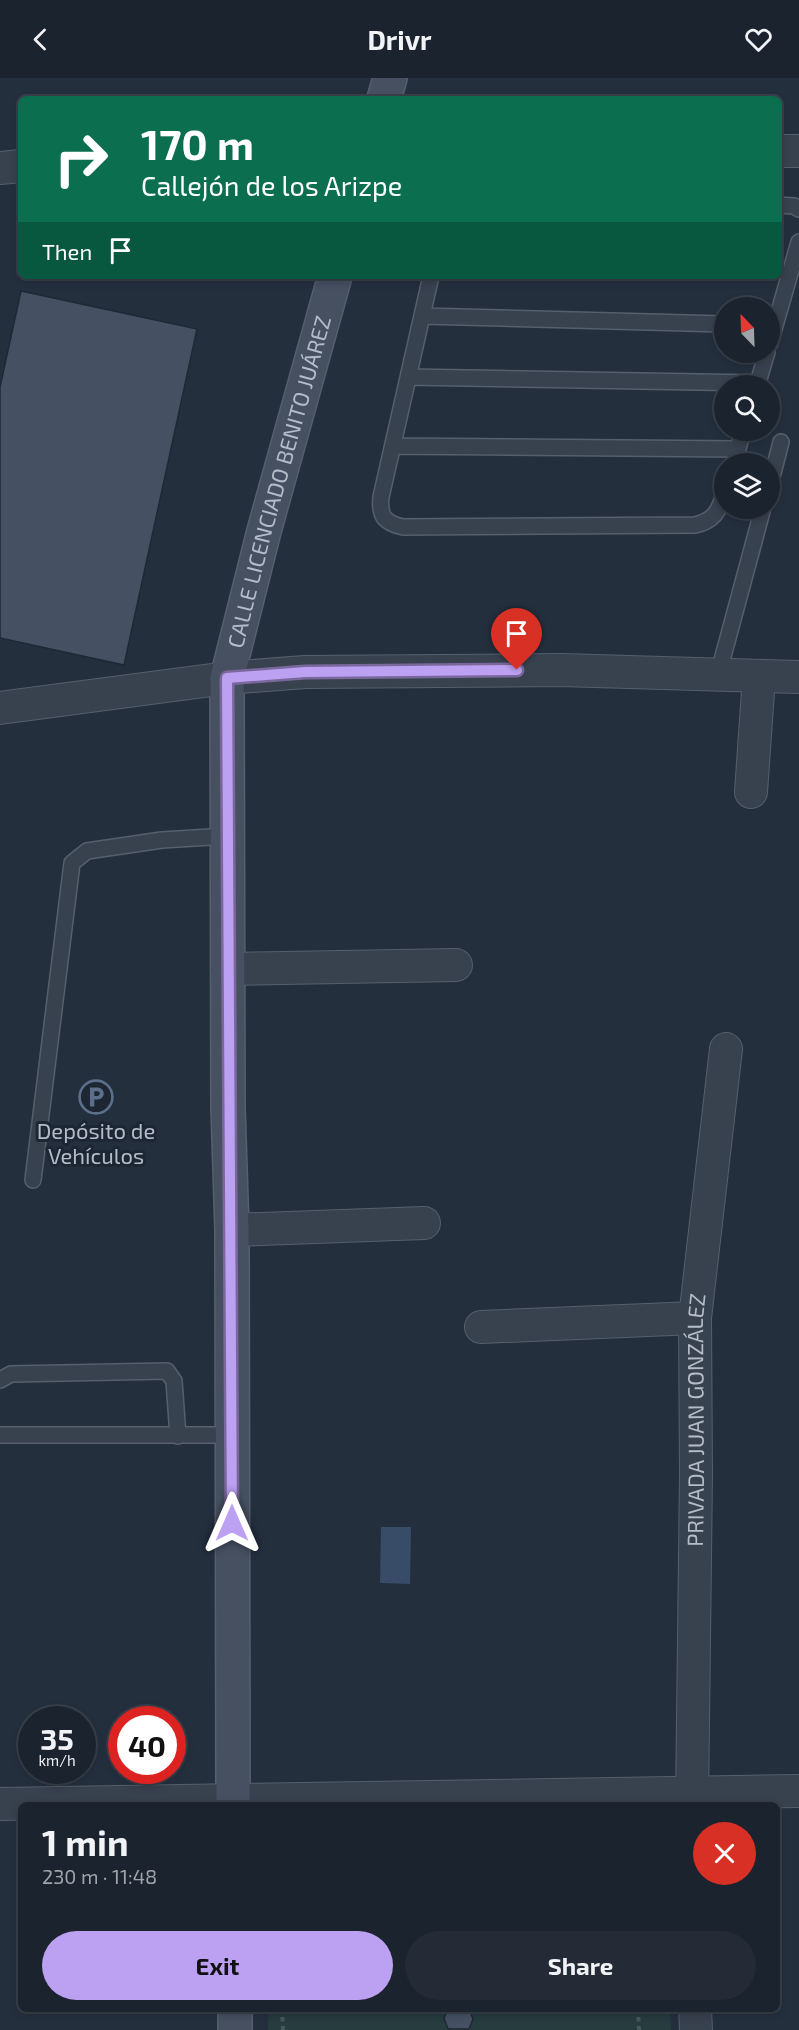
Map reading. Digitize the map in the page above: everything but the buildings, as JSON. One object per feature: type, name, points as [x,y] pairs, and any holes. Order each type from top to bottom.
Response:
[{"type":"street","points":[[385,96],[390,78]]},
{"type":"street","points":[[782,151],[799,151]]},
{"type":"street","points":[[0,168],[18,166]]},
{"type":"street","name":"CALLE LICENCIADO BENITO JUÁREZ","points":[[233,1802],[232,1230],[228,1108],[227,678],[264,531],[334,279]]},
{"type":"street","points":[[0,708],[227,678],[305,672],[561,670],[799,677]]},
{"type":"street","points":[[751,792],[759,677]]},
{"type":"street","points":[[228,969],[456,965]]},
{"type":"street","name":"PRIVADA JUAN GONZÁLEZ","points":[[692,1798],[696,1474],[695,1318],[726,1049]]},
{"type":"street","points":[[232,1230],[424,1223]]},
{"type":"street","points":[[481,1327],[695,1318]]},
{"type":"street","points":[[233,1802],[692,1798],[799,1791]]},
{"type":"street","points":[[0,1804],[18,1804]]},
{"type":"street","points":[[235,2012],[235,2030]]},
{"type":"street","points":[[695,2012],[696,2030]]},
{"type":"lane","points":[[782,205],[794,206],[799,209]]},
{"type":"lane","points":[[780,302],[799,242]]},
{"type":"lane","points":[[782,259],[795,260]]},
{"type":"lane","points":[[430,279],[380,508],[384,518],[392,524],[403,527],[696,525],[708,522],[714,517]]},
{"type":"lane","points":[[422,316],[714,324]]},
{"type":"lane","points":[[408,377],[714,383]]},
{"type":"lane","points":[[778,453],[781,442]]},
{"type":"lane","points":[[393,446],[714,455]]},
{"type":"lane","points":[[718,675],[760,519]]},
{"type":"lane","points":[[33,1180],[72,862],[87,851],[162,840],[227,836]]},
{"type":"lane","points":[[0,1380],[11,1374],[167,1371],[174,1381],[178,1436]]},
{"type":"lane","points":[[0,1435],[232,1435]]},
{"type":"path","points":[[282,2012],[283,2030]]},
{"type":"path","points":[[638,2012],[639,2030]]},
{"type":"green space","points":[[268,2012],[670,2012],[671,2030],[268,2030]]},
{"type":"water","points":[[381,1527],[411,1527],[410,1584],[380,1583]]},
{"type":"place","name":"Depósito de Vehículos","points":[[96,1097]]},
{"type":"route","points":[[232,1523],[227,678],[305,672],[517,670]]}]
